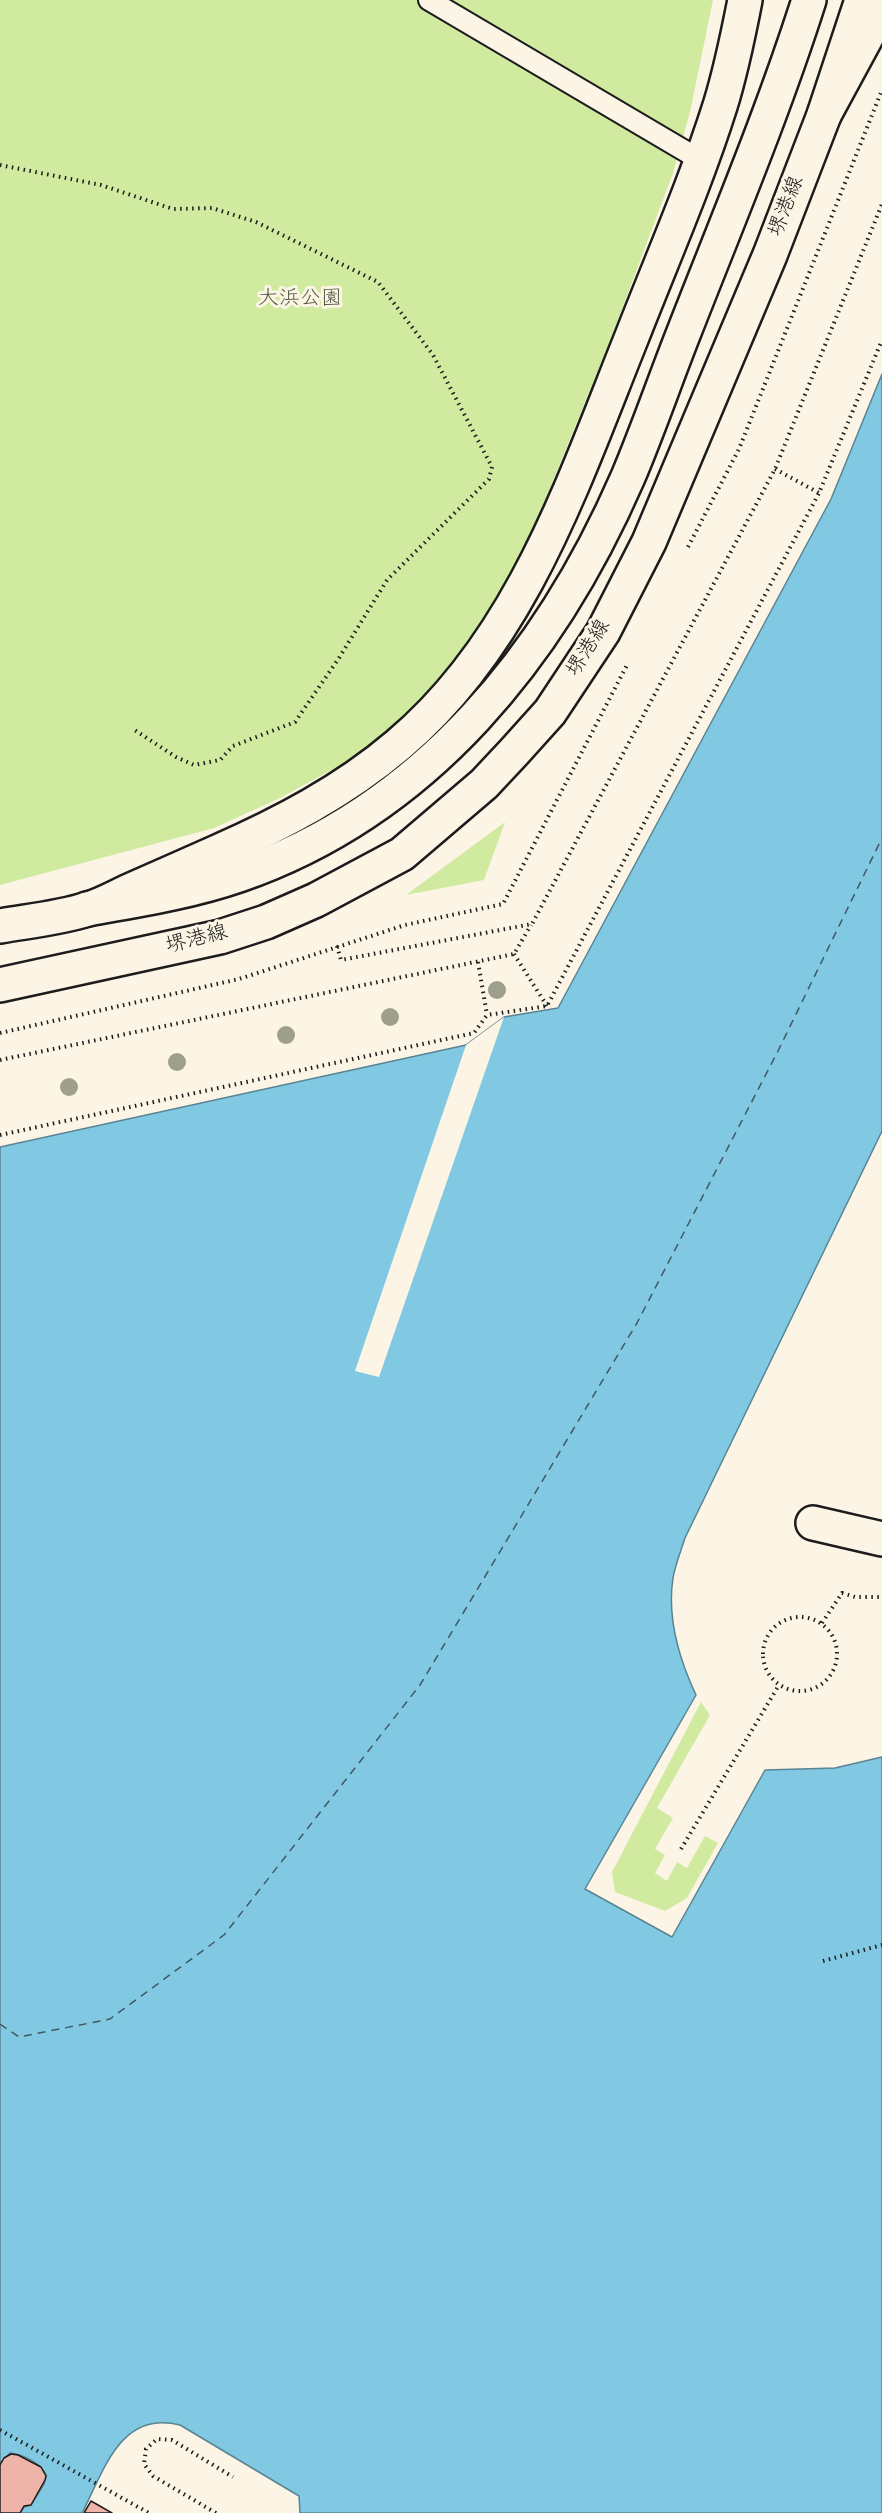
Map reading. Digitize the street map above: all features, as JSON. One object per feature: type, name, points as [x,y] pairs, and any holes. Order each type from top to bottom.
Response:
[{"type":"main road","points":[[87,909],[263,832],[354,779],[408,736],[442,704],[472,667],[513,605],[547,540],[574,481],[702,161],[721,104],[745,0]]},
{"type":"main road","points":[[0,926],[173,893],[239,875],[309,845],[366,812],[421,770],[469,726],[517,670],[554,617],[592,550],[627,478],[769,114],[809,0]]},
{"type":"main road","name":"堺港線","points":[[0,985],[220,937],[266,922],[316,900],[402,854],[484,784],[550,712],[603,632],[644,552],[770,255],[824,115],[862,0]]},
{"type":"main road","points":[[824,115],[882,8]]},
{"type":"main road","points":[[813,1523],[882,1539]]},
{"type":"lane","points":[[429,0],[702,161]]},
{"type":"path","points":[[0,165],[101,185],[173,209],[212,208],[256,222],[378,282],[433,355],[492,467],[489,479],[387,580],[339,658],[295,722],[233,746],[220,760],[194,765],[176,757],[133,729]]},
{"type":"path","points":[[0,1060],[514,954],[775,469],[882,204]]},
{"type":"path","points":[[547,1006],[819,493],[882,340]]},
{"type":"path","points":[[775,469],[819,493]]},
{"type":"path","points":[[337,946],[341,960],[532,924]]},
{"type":"path","points":[[514,954],[547,1006]]},
{"type":"path","points":[[478,962],[488,1015]]},
{"type":"path","points":[[0,1135],[474,1033],[488,1015],[547,1006]]},
{"type":"path","points":[[822,1623],[842,1593],[855,1597],[882,1597]]},
{"type":"path","points":[[812,1617],[822,1623],[831,1632],[838,1653],[836,1665],[830,1676],[812,1689],[789,1690],[779,1685],[770,1677],[764,1666],[764,1643],[769,1632],[788,1618],[812,1617]]},
{"type":"path","points":[[681,1849],[779,1685]]},
{"type":"path","points":[[823,1961],[882,1945]]},
{"type":"path","points":[[0,2430],[149,2513]]},
{"type":"path","points":[[216,2513],[153,2476],[144,2464],[146,2449],[157,2439],[172,2440],[233,2477]]},
{"type":"green space","name":"大浜公園","points":[[0,0],[713,0],[690,112],[673,173],[610,341],[544,503],[504,589],[475,634],[432,692],[361,754],[280,798],[214,828],[0,885]]},
{"type":"green space","points":[[505,822],[484,880],[406,895]]},
{"type":"green space","points":[[701,1702],[710,1715],[657,1808],[673,1818],[655,1849],[665,1855],[655,1873],[667,1881],[677,1862],[687,1868],[705,1836],[718,1843],[687,1898],[665,1911],[615,1892],[612,1872]]},
{"type":"water","points":[[882,374],[882,1131],[685,1538],[674,1573],[673,1623],[684,1667],[696,1695],[585,1889],[672,1937],[765,1770],[835,1768],[882,1757],[882,2513],[300,2513],[299,2496],[180,2425],[159,2423],[142,2427],[128,2435],[107,2463],[82,2513],[20,2513],[24,2507],[31,2505],[44,2484],[46,2475],[36,2463],[15,2454],[10,2453],[0,2463],[0,1147],[466,1045],[504,1017],[558,1008],[831,499]]},
{"type":"pier","points":[[504,1017],[379,1377],[355,1371],[466,1045]]},
{"type":"building","points":[[11,2454],[18,2455],[41,2467],[46,2476],[31,2505],[24,2506],[20,2513],[0,2513],[0,2465],[4,2458]]},
{"type":"building","points":[[91,2501],[112,2513],[84,2513]]},
{"type":"ferry route","points":[[0,2024],[19,2037],[110,2019],[224,1935],[420,1685],[637,1323],[778,1051],[882,838]]}]
